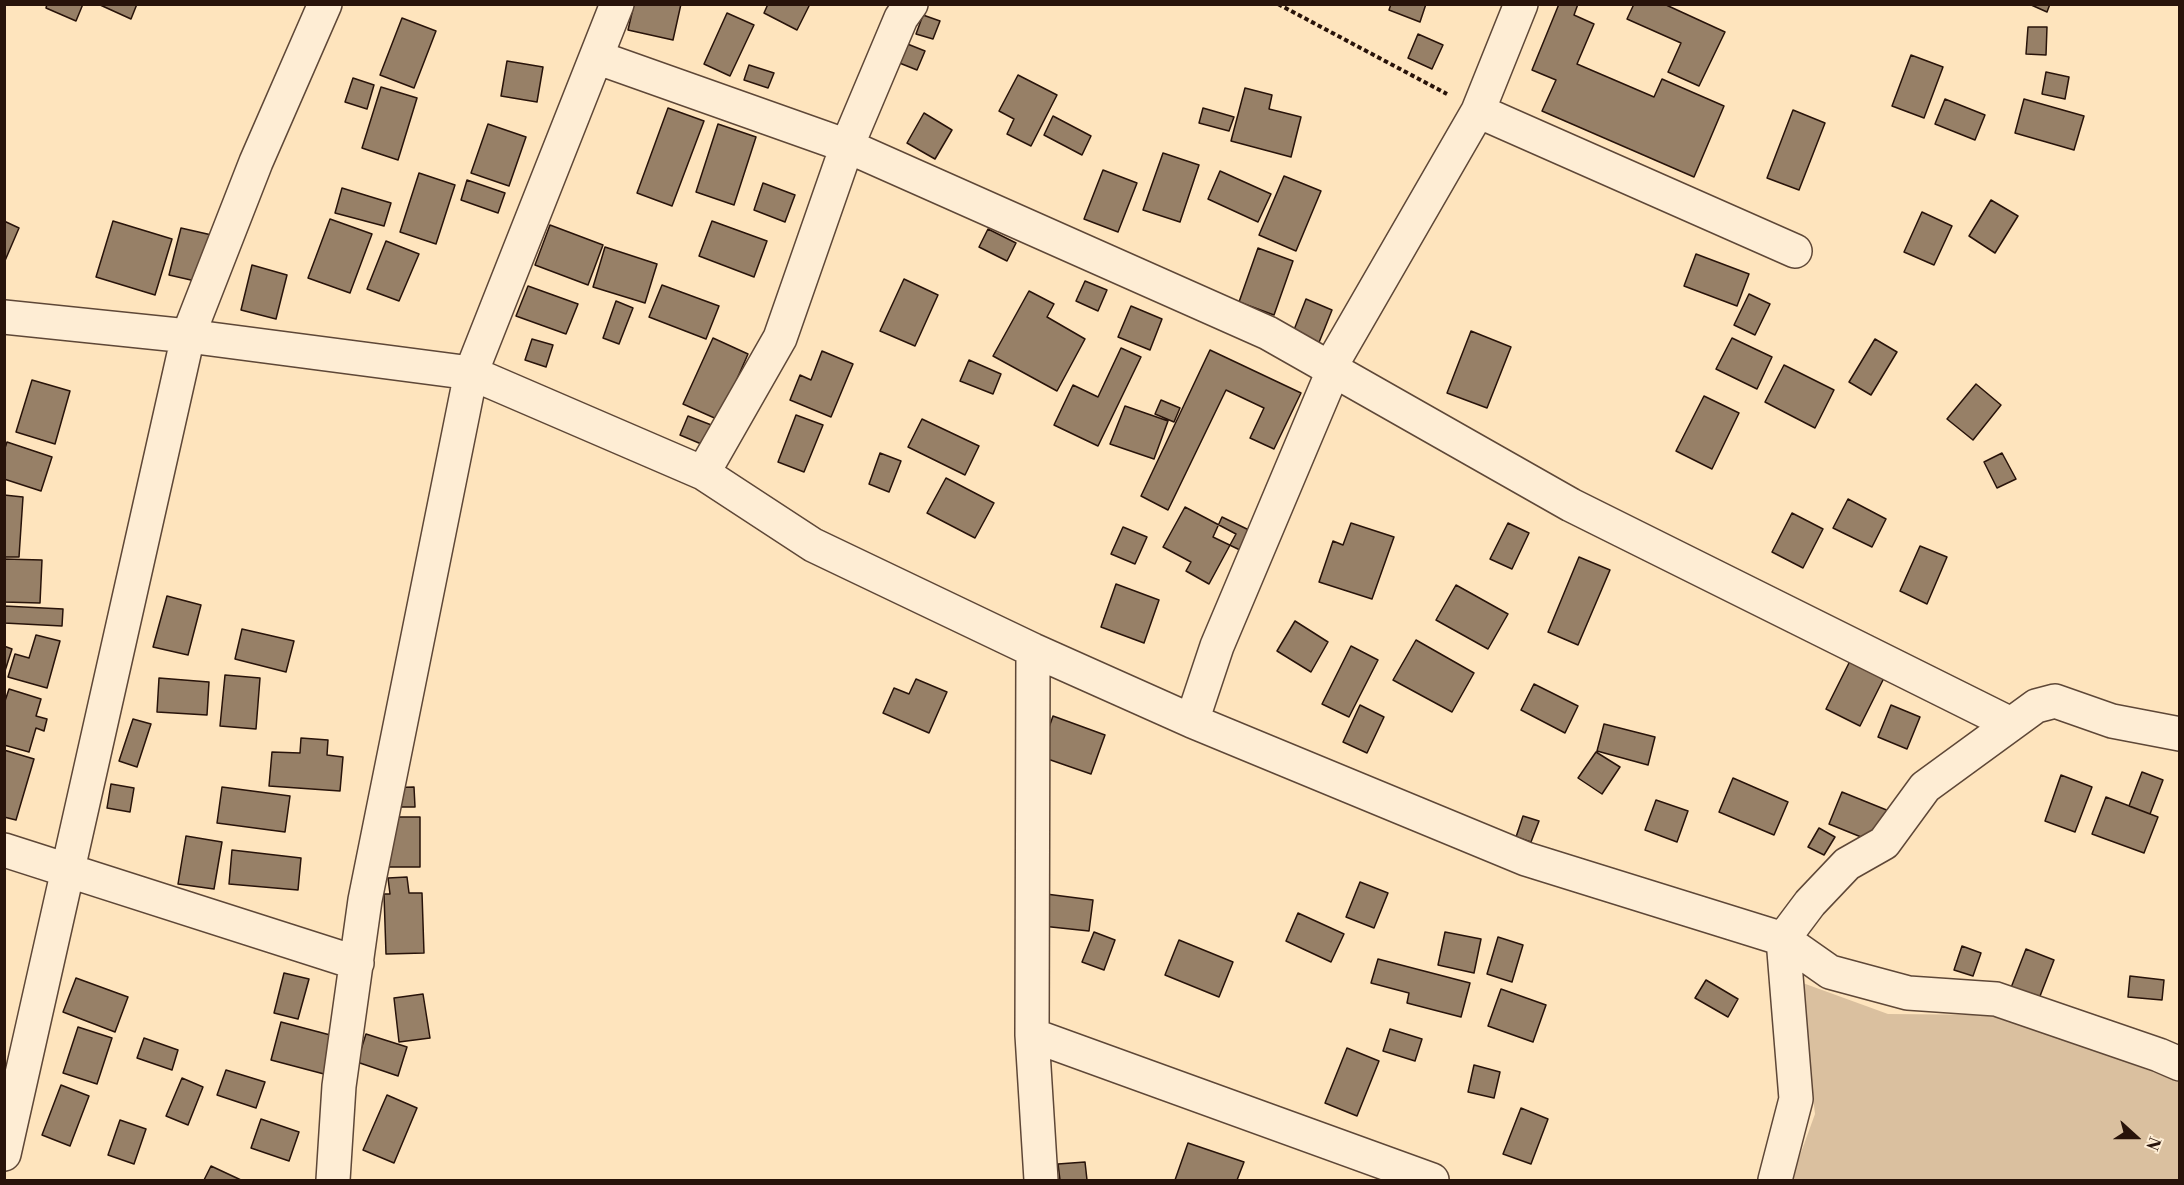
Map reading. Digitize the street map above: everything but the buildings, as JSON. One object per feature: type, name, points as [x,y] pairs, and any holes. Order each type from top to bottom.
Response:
[{"type":"street","points":[[4,1154],[188,336],[256,162],[325,4]]},
{"type":"street","points":[[333,1180],[339,1086],[367,888],[471,373],[617,4]]},
{"type":"street","points":[[703,473],[780,338],[847,146],[901,18],[911,4]]},
{"type":"street","points":[[1192,720],[1217,645],[1333,371],[1336,357],[1478,111],[1521,4]]},
{"type":"street","points":[[596,57],[847,146],[1268,333],[1571,505],[2011,723]]},
{"type":"street","points":[[1478,111],[1795,251]]},
{"type":"street","points":[[4,317],[188,336],[471,373],[703,473],[813,545],[1033,650],[1192,720],[1527,860],[1783,939],[1830,972],[1908,993],[1996,999],[2180,1064]]},
{"type":"street","points":[[1033,650],[1032,1035],[1041,1180]]},
{"type":"street","points":[[1774,1180],[1796,1099],[1783,939],[1810,903],[1847,864],[1884,843],[1925,787],[2036,706],[2055,701],[2112,721],[2180,734]]},
{"type":"street","points":[[4,850],[357,963]]},
{"type":"street","points":[[1032,1035],[1432,1180]]},
{"type":"path","points":[[1278,4],[1478,111]]},
{"type":"shaded area","points":[[1800,982],[1888,1014],[2002,1015],[2179,1082],[2179,1180],[1791,1180],[1815,1114]]}]
